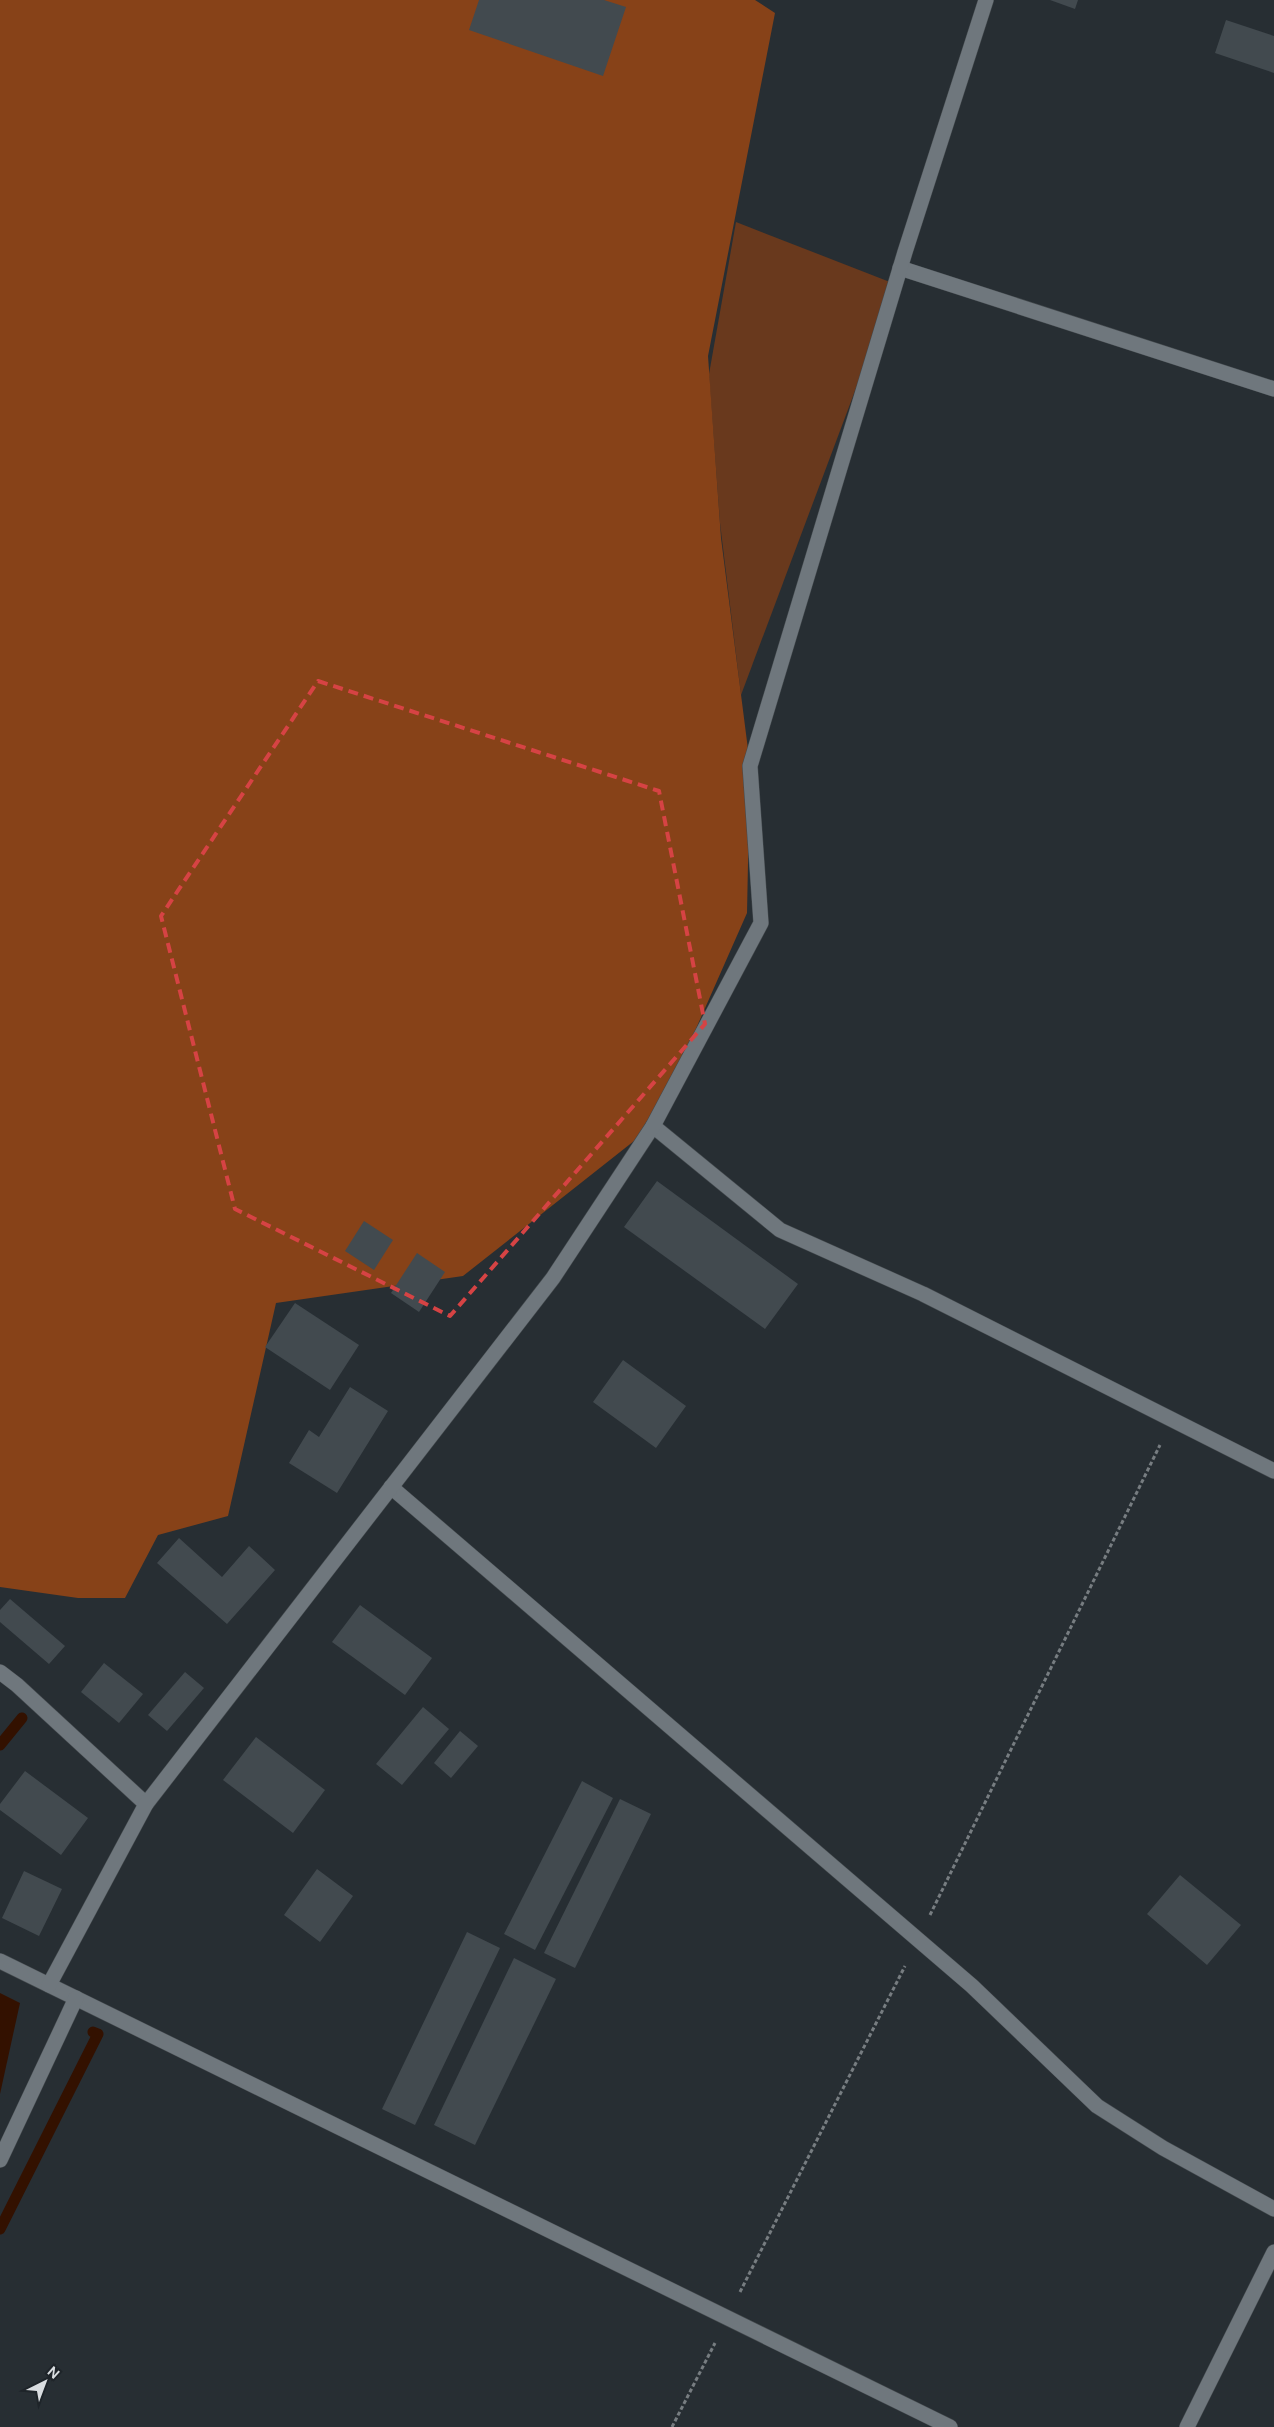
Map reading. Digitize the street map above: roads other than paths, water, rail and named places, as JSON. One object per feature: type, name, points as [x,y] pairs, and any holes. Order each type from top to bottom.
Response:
[{"type":"street","points":[[49,1985],[146,1804],[553,1278],[653,1126],[761,923],[750,766],[900,268],[986,0]]},
{"type":"street","points":[[900,268],[1274,389]]},
{"type":"street","points":[[653,1126],[780,1230],[923,1294],[1274,1470]]},
{"type":"street","points":[[391,1487],[972,1986],[1097,2106],[1163,2148],[1274,2209]]},
{"type":"street","points":[[0,1672],[17,1685],[146,1804]]},
{"type":"street","points":[[0,1961],[950,2427]]},
{"type":"street","points":[[0,2160],[76,1998]]},
{"type":"street","points":[[1187,2427],[1274,2252]]},
{"type":"waterway","points":[[0,1745],[22,1718]]},
{"type":"waterway","points":[[0,2229],[98,2034],[93,2032]]}]
